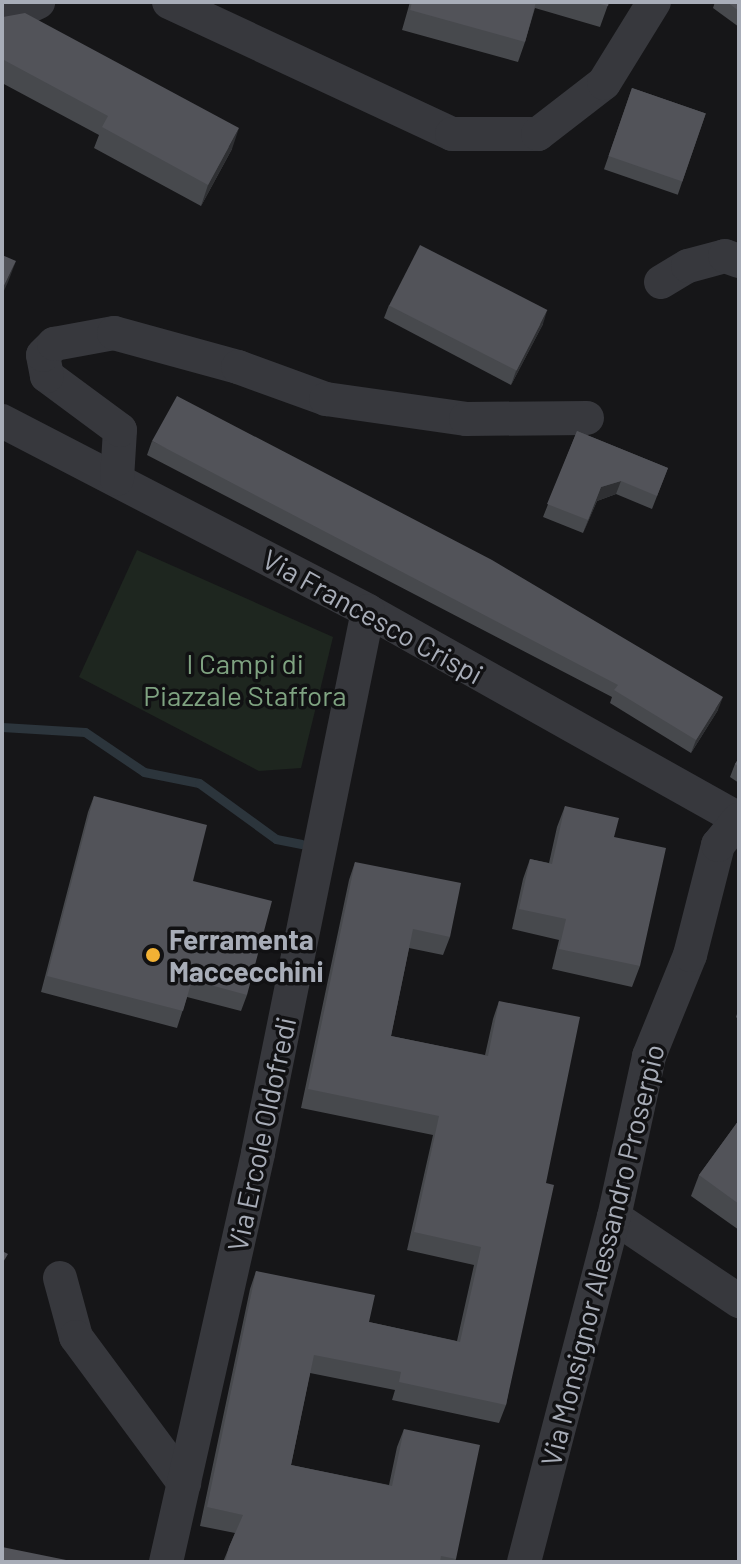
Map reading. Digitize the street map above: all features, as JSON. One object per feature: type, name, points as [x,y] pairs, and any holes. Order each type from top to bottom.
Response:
[{"type":"street","points":[[2,19],[38,2]]},
{"type":"street","points":[[169,2],[452,134],[538,134],[604,83],[654,2]]},
{"type":"street","points":[[661,282],[688,266],[725,256],[739,261]]},
{"type":"street","points":[[117,479],[120,430],[47,376],[43,355],[54,344],[114,333],[238,367],[326,399],[466,419],[587,418]]},
{"type":"street","name":"Via Francesco Crispi","points":[[2,421],[368,611],[739,819]]},
{"type":"street","name":"Via Ercole Oldofredi","points":[[166,1562],[258,1153],[368,611]]},
{"type":"street","name":"Via Monsignor Alessandro Proserpio","points":[[524,1562],[614,1217],[649,1056],[690,955],[718,845],[739,819]]},
{"type":"street","points":[[614,1217],[739,1301]]},
{"type":"street","points":[[60,1278],[76,1337],[184,1483]]},
{"type":"green space","name":"I Campi di Piazzale Staffora","points":[[137,550],[333,637],[301,768],[259,771],[79,677]]},
{"type":"building","points":[[412,2],[536,2],[525,42],[410,10]]},
{"type":"building","points":[[727,2],[739,2],[739,11]]},
{"type":"building","points":[[25,13],[239,128],[208,185],[102,127],[108,116],[2,59],[3,17]]},
{"type":"building","points":[[632,88],[706,113],[682,181],[609,156]]},
{"type":"building","points":[[420,245],[547,310],[517,371],[389,306]]},
{"type":"building","points":[[2,255],[16,261],[2,290]]},
{"type":"building","points":[[177,396],[492,560],[723,697],[696,740],[614,690],[618,685],[152,441]]},
{"type":"building","points":[[577,431],[668,468],[657,496],[621,481],[601,487],[588,520],[547,504]]},
{"type":"building","name":"Ferramenta Maccecchini","points":[[94,796],[207,825],[193,881],[272,901],[247,995],[192,980],[183,1011],[47,976]]},
{"type":"building","points":[[565,806],[619,818],[614,837],[666,848],[640,966],[559,949],[566,919],[519,909],[530,859],[552,864]]},
{"type":"building","points":[[355,862],[461,883],[450,937],[413,929],[391,1036],[488,1056],[499,1001],[580,1017],[546,1183],[554,1185],[506,1405],[399,1382],[401,1372],[314,1355],[291,1465],[392,1486],[404,1429],[480,1445],[456,1559],[441,1556],[440,1562],[225,1562],[243,1515],[207,1507],[256,1271],[375,1295],[369,1322],[460,1342],[481,1247],[414,1232],[439,1116],[308,1089]]},
{"type":"building","points":[[739,1120],[739,1204],[699,1175]]},
{"type":"building","points":[[2,1547],[76,1562],[2,1562]]},
{"type":"waterway","points":[[2,727],[85,732],[144,772],[199,783],[276,839],[302,844]]},
{"type":"place","name":"Ferramenta Maccecchini","points":[[153,955]]}]
